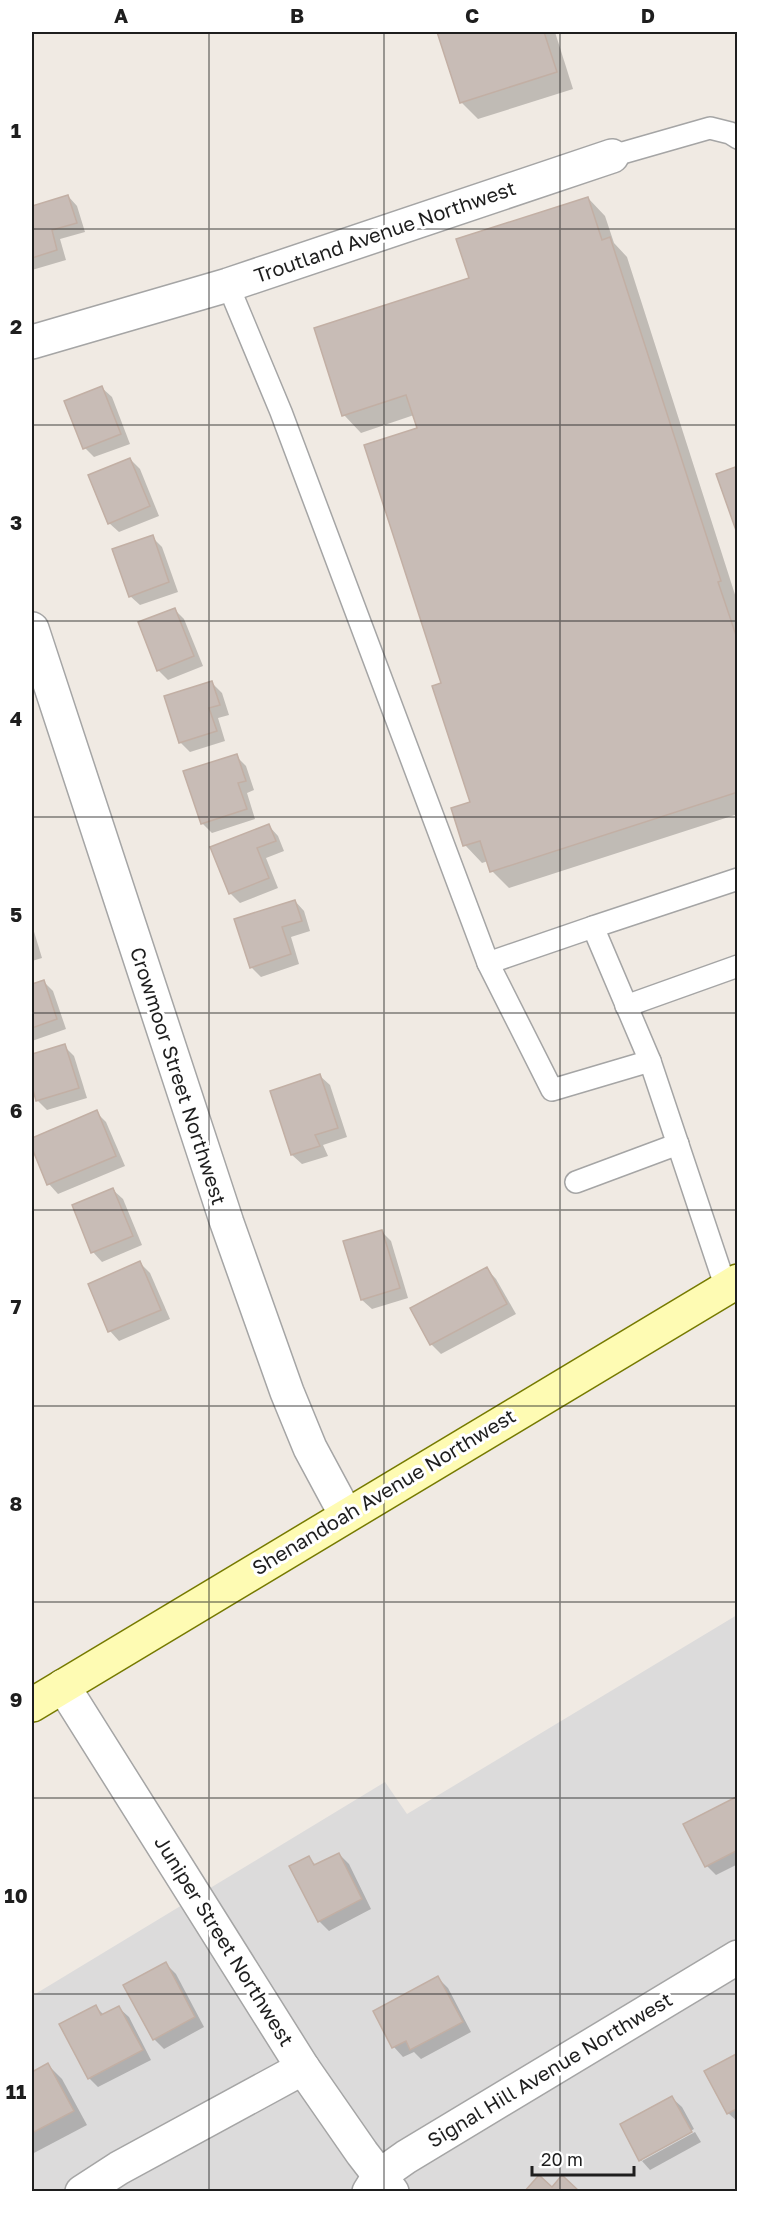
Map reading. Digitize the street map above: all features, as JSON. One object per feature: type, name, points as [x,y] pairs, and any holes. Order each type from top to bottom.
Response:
[{"type":"main road","name":"Shenandoah Avenue Northwest","points":[[32,1705],[732,1284]]},
{"type":"street","name":"Troutland Avenue Northwest","points":[[32,342],[228,285],[612,156]]},
{"type":"street","name":"Crowmoor Street Northwest","points":[[32,629],[231,1235],[287,1392],[310,1448],[346,1515]]},
{"type":"street","name":"Juniper Street Northwest","points":[[63,1686],[380,2186]]},
{"type":"street","name":"Signal Hill Avenue Northwest","points":[[380,2186],[406,2157],[738,1956]]},
{"type":"street","points":[[82,2192],[119,2169],[303,2067]]},
{"type":"lane","name":"Troutland Avenue Northwest","points":[[612,156],[710,128],[730,133],[738,138]]},
{"type":"lane","points":[[228,285],[281,412],[488,963],[552,1090],[650,1061]]},
{"type":"lane","points":[[488,963],[738,879]]},
{"type":"lane","points":[[593,927],[650,1061],[678,1144],[732,1284]]},
{"type":"lane","points":[[626,1006],[738,966]]},
{"type":"lane","points":[[576,1182],[678,1144]]},
{"type":"shaded area","points":[[737,1615],[737,2191],[32,2192],[32,1996],[385,1782],[407,1814]]},
{"type":"building","points":[[437,32],[544,32],[557,72],[460,103]]},
{"type":"building","points":[[68,195],[77,223],[52,230],[57,250],[32,258],[32,206]]},
{"type":"building","points":[[588,197],[602,240],[610,237],[721,581],[718,582],[738,641],[738,792],[490,872],[480,841],[463,846],[451,808],[470,802],[432,686],[441,683],[364,445],[417,428],[406,395],[342,416],[314,328],[469,278],[456,239]]},
{"type":"building","points":[[102,386],[121,434],[83,449],[64,401]]},
{"type":"building","points":[[130,458],[150,506],[108,524],[88,475]]},
{"type":"building","points":[[738,466],[738,536],[716,474]]},
{"type":"building","points":[[153,535],[169,582],[129,597],[112,549]]},
{"type":"building","points":[[175,608],[194,656],[157,671],[138,622]]},
{"type":"building","points":[[212,681],[220,705],[209,708],[217,731],[179,743],[164,696]]},
{"type":"building","points":[[237,754],[246,781],[238,783],[247,809],[201,824],[183,771]]},
{"type":"building","points":[[269,824],[276,841],[257,848],[269,878],[229,894],[210,847]]},
{"type":"building","points":[[295,900],[302,921],[282,927],[291,954],[250,968],[234,919]]},
{"type":"building","points":[[44,980],[57,1019],[32,1028],[32,984]]},
{"type":"building","points":[[65,1044],[79,1088],[36,1101],[32,1086],[32,1054]]},
{"type":"building","points":[[320,1074],[338,1128],[315,1135],[320,1146],[291,1155],[270,1091]]},
{"type":"building","points":[[97,1110],[116,1156],[47,1185],[32,1148],[32,1138]]},
{"type":"building","points":[[113,1188],[133,1236],[91,1253],[72,1205]]},
{"type":"building","points":[[382,1230],[400,1288],[361,1300],[343,1241]]},
{"type":"building","points":[[140,1261],[161,1310],[108,1332],[88,1284]]},
{"type":"building","points":[[487,1267],[507,1304],[430,1345],[410,1308]]},
{"type":"building","points":[[738,1796],[738,1850],[705,1867],[683,1824]]},
{"type":"building","points":[[339,1853],[362,1899],[318,1922],[289,1866],[309,1856],[314,1865]]},
{"type":"building","points":[[166,1962],[195,2017],[153,2040],[123,1985]]},
{"type":"building","points":[[438,1976],[463,2022],[410,2050],[406,2041],[392,2048],[373,2011]]},
{"type":"building","points":[[96,2005],[101,2015],[119,2006],[143,2050],[88,2079],[59,2024]]},
{"type":"building","points":[[738,2053],[738,2108],[727,2114],[704,2071]]},
{"type":"building","points":[[48,2063],[74,2111],[32,2133],[32,2072]]},
{"type":"building","points":[[672,2096],[692,2132],[639,2161],[620,2124]]},
{"type":"building","points":[[539,2175],[552,2187],[562,2175],[580,2192],[524,2192]]}]
